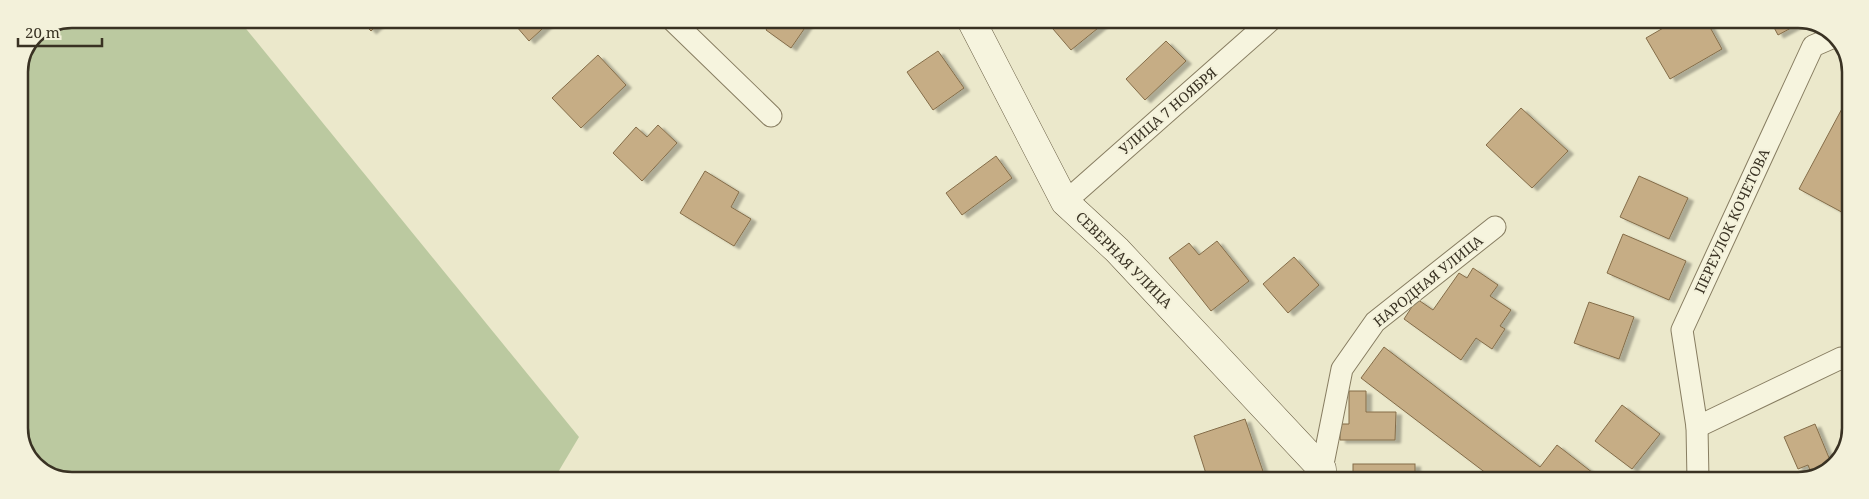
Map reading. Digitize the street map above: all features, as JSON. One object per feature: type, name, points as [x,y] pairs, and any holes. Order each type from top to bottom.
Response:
[{"type":"street","points":[[680,28],[770,116]]},
{"type":"street","name":"СЕВЕРНАЯ УЛИЦА","points":[[975,28],[1065,202],[1118,250],[1319,472]]},
{"type":"street","name":"УЛИЦА 7 НОЯБРЯ","points":[[1065,202],[1262,28]]},
{"type":"street","name":"ПЕРЕУЛОК КОЧЕТОВА","points":[[1698,472],[1697,427],[1682,330],[1813,46],[1827,40]]},
{"type":"street","name":"НАРОДНАЯ УЛИЦА","points":[[1323,472],[1342,369],[1374,322],[1495,227]]},
{"type":"street","points":[[1697,427],[1842,358]]},
{"type":"green space","points":[[63,28],[245,28],[579,437],[558,472],[72,472],[50,466],[33,449],[28,436],[28,63],[35,47],[47,35]]},
{"type":"building","points":[[518,28],[543,28],[529,41]]},
{"type":"building","points":[[767,28],[805,28],[791,48],[766,30]]},
{"type":"building","points":[[1052,28],[1098,28],[1071,50]]},
{"type":"building","points":[[1663,28],[1710,28],[1722,49],[1670,79],[1646,38]]},
{"type":"building","points":[[1774,28],[1791,28],[1778,35]]},
{"type":"building","points":[[1166,41],[1186,61],[1145,100],[1126,79]]},
{"type":"building","points":[[938,51],[964,88],[933,110],[907,72]]},
{"type":"building","points":[[598,55],[626,85],[581,128],[552,98]]},
{"type":"building","points":[[1521,108],[1568,151],[1532,188],[1486,145]]},
{"type":"building","points":[[1841,110],[1841,212],[1799,189]]},
{"type":"building","points":[[658,125],[677,143],[642,181],[613,153],[636,127],[647,137]]},
{"type":"building","points":[[996,156],[1012,178],[962,215],[946,193]]},
{"type":"building","points":[[705,171],[739,192],[731,207],[751,219],[734,246],[680,213]]},
{"type":"building","points":[[1639,176],[1688,198],[1669,239],[1620,217]]},
{"type":"building","points":[[1623,234],[1686,261],[1669,300],[1607,273]]},
{"type":"building","points":[[1217,241],[1249,281],[1211,311],[1169,258],[1189,243],[1199,255]]},
{"type":"building","points":[[1294,257],[1319,285],[1288,313],[1263,284]]},
{"type":"building","points":[[1473,268],[1498,285],[1490,296],[1511,310],[1500,326],[1505,329],[1492,349],[1476,338],[1461,360],[1404,319],[1417,299],[1433,310],[1459,273],[1467,278]]},
{"type":"building","points":[[1589,302],[1634,317],[1619,359],[1574,343]]},
{"type":"building","points":[[1384,347],[1540,467],[1557,445],[1592,472],[1484,472],[1361,378]]},
{"type":"building","points":[[1349,391],[1366,391],[1366,412],[1396,412],[1395,440],[1340,440],[1340,424],[1349,424]]},
{"type":"building","points":[[1622,405],[1660,434],[1632,469],[1595,441]]},
{"type":"building","points":[[1245,419],[1263,472],[1205,472],[1194,436]]},
{"type":"building","points":[[1815,424],[1829,457],[1819,466],[1810,469],[1808,465],[1798,469],[1784,437]]},
{"type":"building","points":[[1353,464],[1415,464],[1415,472],[1353,472]]}]
